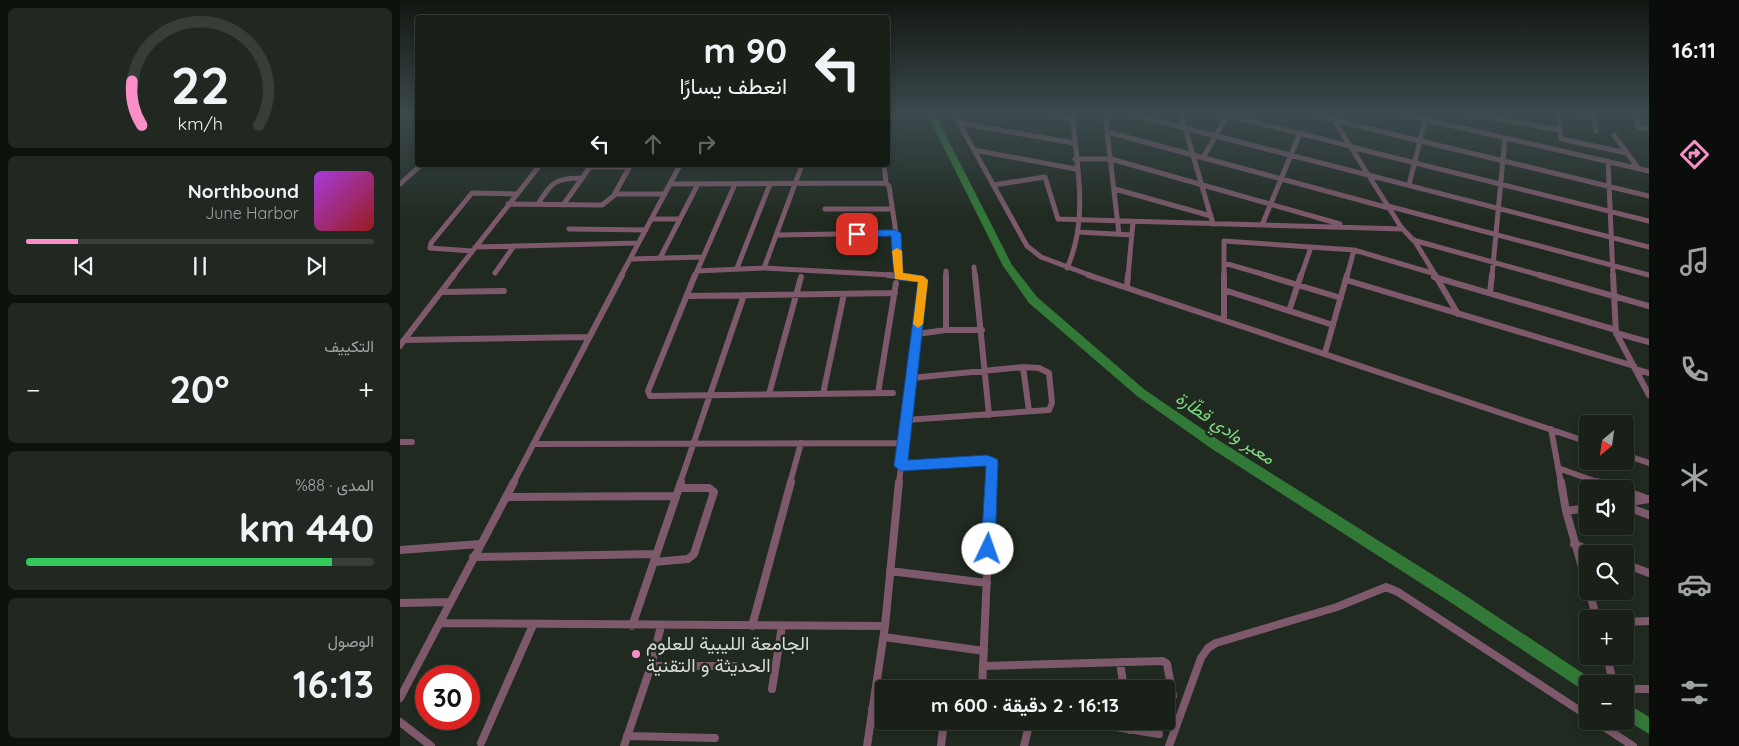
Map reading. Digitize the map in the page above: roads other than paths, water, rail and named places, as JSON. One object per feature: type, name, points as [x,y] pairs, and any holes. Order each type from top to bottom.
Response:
[{"type":"street","points":[[1067,268],[1075,256],[1080,220],[1074,149]]},
{"type":"street","points":[[1110,149],[1119,234]]},
{"type":"street","points":[[1170,149],[1649,275]]},
{"type":"street","points":[[1191,149],[1213,224]]},
{"type":"street","points":[[1203,158],[1208,149]]},
{"type":"street","points":[[1266,149],[1649,247]]},
{"type":"street","points":[[1262,225],[1293,149]]},
{"type":"street","points":[[1352,149],[1403,229],[1413,240],[1458,314]]},
{"type":"street","points":[[1358,149],[1649,221]]},
{"type":"street","points":[[1409,185],[1418,149]]},
{"type":"street","points":[[1452,149],[1649,196]]},
{"type":"street","points":[[1490,293],[1504,149]]},
{"type":"street","points":[[1553,149],[1649,171]]},
{"type":"street","points":[[1609,149],[1627,153]]},
{"type":"street","points":[[1624,149],[1638,168]]},
{"type":"street","points":[[974,150],[1076,169]]},
{"type":"street","points":[[974,150],[1027,246],[1041,257],[1067,268],[1127,286],[1579,439]]},
{"type":"street","points":[[1075,159],[1111,159],[1351,227]]},
{"type":"street","points":[[1608,161],[1616,332],[1649,394]]},
{"type":"street","points":[[400,184],[419,167]]},
{"type":"street","points":[[402,343],[538,167]]},
{"type":"street","points":[[563,205],[588,167]]},
{"type":"street","points":[[508,204],[605,204],[614,195],[629,167]]},
{"type":"street","points":[[400,698],[679,167]]},
{"type":"street","points":[[764,268],[778,235],[801,167]]},
{"type":"street","points":[[878,393],[897,280],[896,233],[884,167]]},
{"type":"street","points":[[993,185],[1038,176],[1045,178],[1058,220],[1403,229]]},
{"type":"street","points":[[538,204],[554,180],[582,178]]},
{"type":"street","points":[[670,184],[886,183]]},
{"type":"street","points":[[660,258],[698,184]]},
{"type":"street","points":[[735,184],[702,257],[648,391],[650,396],[893,393]]},
{"type":"street","points":[[738,268],[770,184]]},
{"type":"street","points":[[1115,189],[1211,216]]},
{"type":"street","points":[[516,194],[472,192],[430,244],[430,248],[473,249],[514,246],[638,244]]},
{"type":"street","points":[[614,195],[665,194]]},
{"type":"street","points":[[825,209],[892,209]]},
{"type":"street","points":[[652,220],[680,219]]},
{"type":"street","points":[[1127,286],[1133,222]]},
{"type":"street","points":[[569,230],[646,230]]},
{"type":"street","points":[[1078,232],[1132,235]]},
{"type":"street","points":[[778,235],[896,233]]},
{"type":"street","points":[[1413,240],[1649,306]]},
{"type":"street","points":[[1224,319],[1224,241],[1354,250],[1649,341]]},
{"type":"street","points":[[495,273],[514,246]]},
{"type":"street","points":[[1289,311],[1311,247]]},
{"type":"street","points":[[1325,353],[1354,250]]},
{"type":"street","points":[[631,259],[702,257]]},
{"type":"street","points":[[1224,263],[1341,298]]},
{"type":"street","points":[[974,267],[982,330],[989,415]]},
{"type":"street","points":[[697,270],[764,268],[897,280],[923,280],[903,443],[884,637],[867,746]]},
{"type":"street","points":[[946,271],[946,330]]},
{"type":"street","points":[[769,394],[801,277]]},
{"type":"street","points":[[1346,280],[1649,374]]},
{"type":"street","points":[[1224,290],[1333,325]]},
{"type":"street","points":[[441,292],[504,291]]},
{"type":"street","points":[[687,296],[894,293]]},
{"type":"street","points":[[823,394],[844,294]]},
{"type":"street","points":[[632,626],[712,395],[744,295]]},
{"type":"street","points":[[917,334],[946,330],[982,330]]},
{"type":"street","points":[[402,343],[590,337]]},
{"type":"street","points":[[906,420],[1049,410],[1052,403],[1048,372],[1039,368],[1023,367],[911,378]]},
{"type":"street","points":[[1023,367],[1029,411]]},
{"type":"street","points":[[1551,429],[1566,511],[1579,560]]},
{"type":"street","points":[[400,442],[412,442]]},
{"type":"street","points":[[752,626],[801,443]]},
{"type":"street","points":[[534,444],[903,443]]},
{"type":"street","points":[[1634,458],[1649,463]]},
{"type":"street","points":[[901,466],[992,462],[982,680]]},
{"type":"street","points":[[1558,468],[1592,480]]},
{"type":"street","points":[[473,557],[688,559],[694,554],[714,492],[709,488],[677,492],[506,497]]},
{"type":"street","points":[[1634,494],[1648,499]]},
{"type":"street","points":[[1634,503],[1648,499]]},
{"type":"street","points":[[1566,511],[1579,509]]},
{"type":"street","points":[[1634,509],[1649,515]]},
{"type":"street","points":[[400,550],[480,544]]},
{"type":"street","points":[[1574,544],[1579,546]]},
{"type":"street","points":[[1634,567],[1649,573]]},
{"type":"street","points":[[890,571],[987,583]]},
{"type":"street","points":[[1169,746],[1201,658],[1208,648],[1216,643],[1337,607],[1386,586],[1579,710]]},
{"type":"street","points":[[400,604],[450,602]]},
{"type":"street","points":[[1634,622],[1649,621]]},
{"type":"street","points":[[440,624],[885,626]]},
{"type":"street","points":[[481,743],[533,625]]},
{"type":"street","points":[[624,746],[651,666],[661,626]]},
{"type":"street","points":[[772,689],[782,626]]},
{"type":"street","points":[[884,637],[984,650]]},
{"type":"street","points":[[983,666],[1164,661],[1167,664],[1170,680]]},
{"type":"street","points":[[1120,662],[1123,680]]},
{"type":"street","points":[[651,666],[736,666]]},
{"type":"street","points":[[1634,689],[1649,689]]},
{"type":"street","points":[[400,722],[431,746]]},
{"type":"street","points":[[941,746],[943,730]]},
{"type":"street","points":[[1024,746],[1028,730]]},
{"type":"street","points":[[1144,730],[1159,734]]},
{"type":"street","points":[[1609,730],[1633,746]]},
{"type":"street","points":[[627,736],[715,738]]},
{"type":"waterway","name":"معبر وادي قطّارة","points":[[949,149],[1008,266],[1033,300],[1141,393],[1216,445],[1452,595],[1579,679]]},
{"type":"waterway","name":"معبر وادي قطّارة","points":[[1634,716],[1649,726]]},
{"type":"place","name":"الجامعة الليبية للعلوم الحديثة و التقنية","points":[[636,654]]}]
